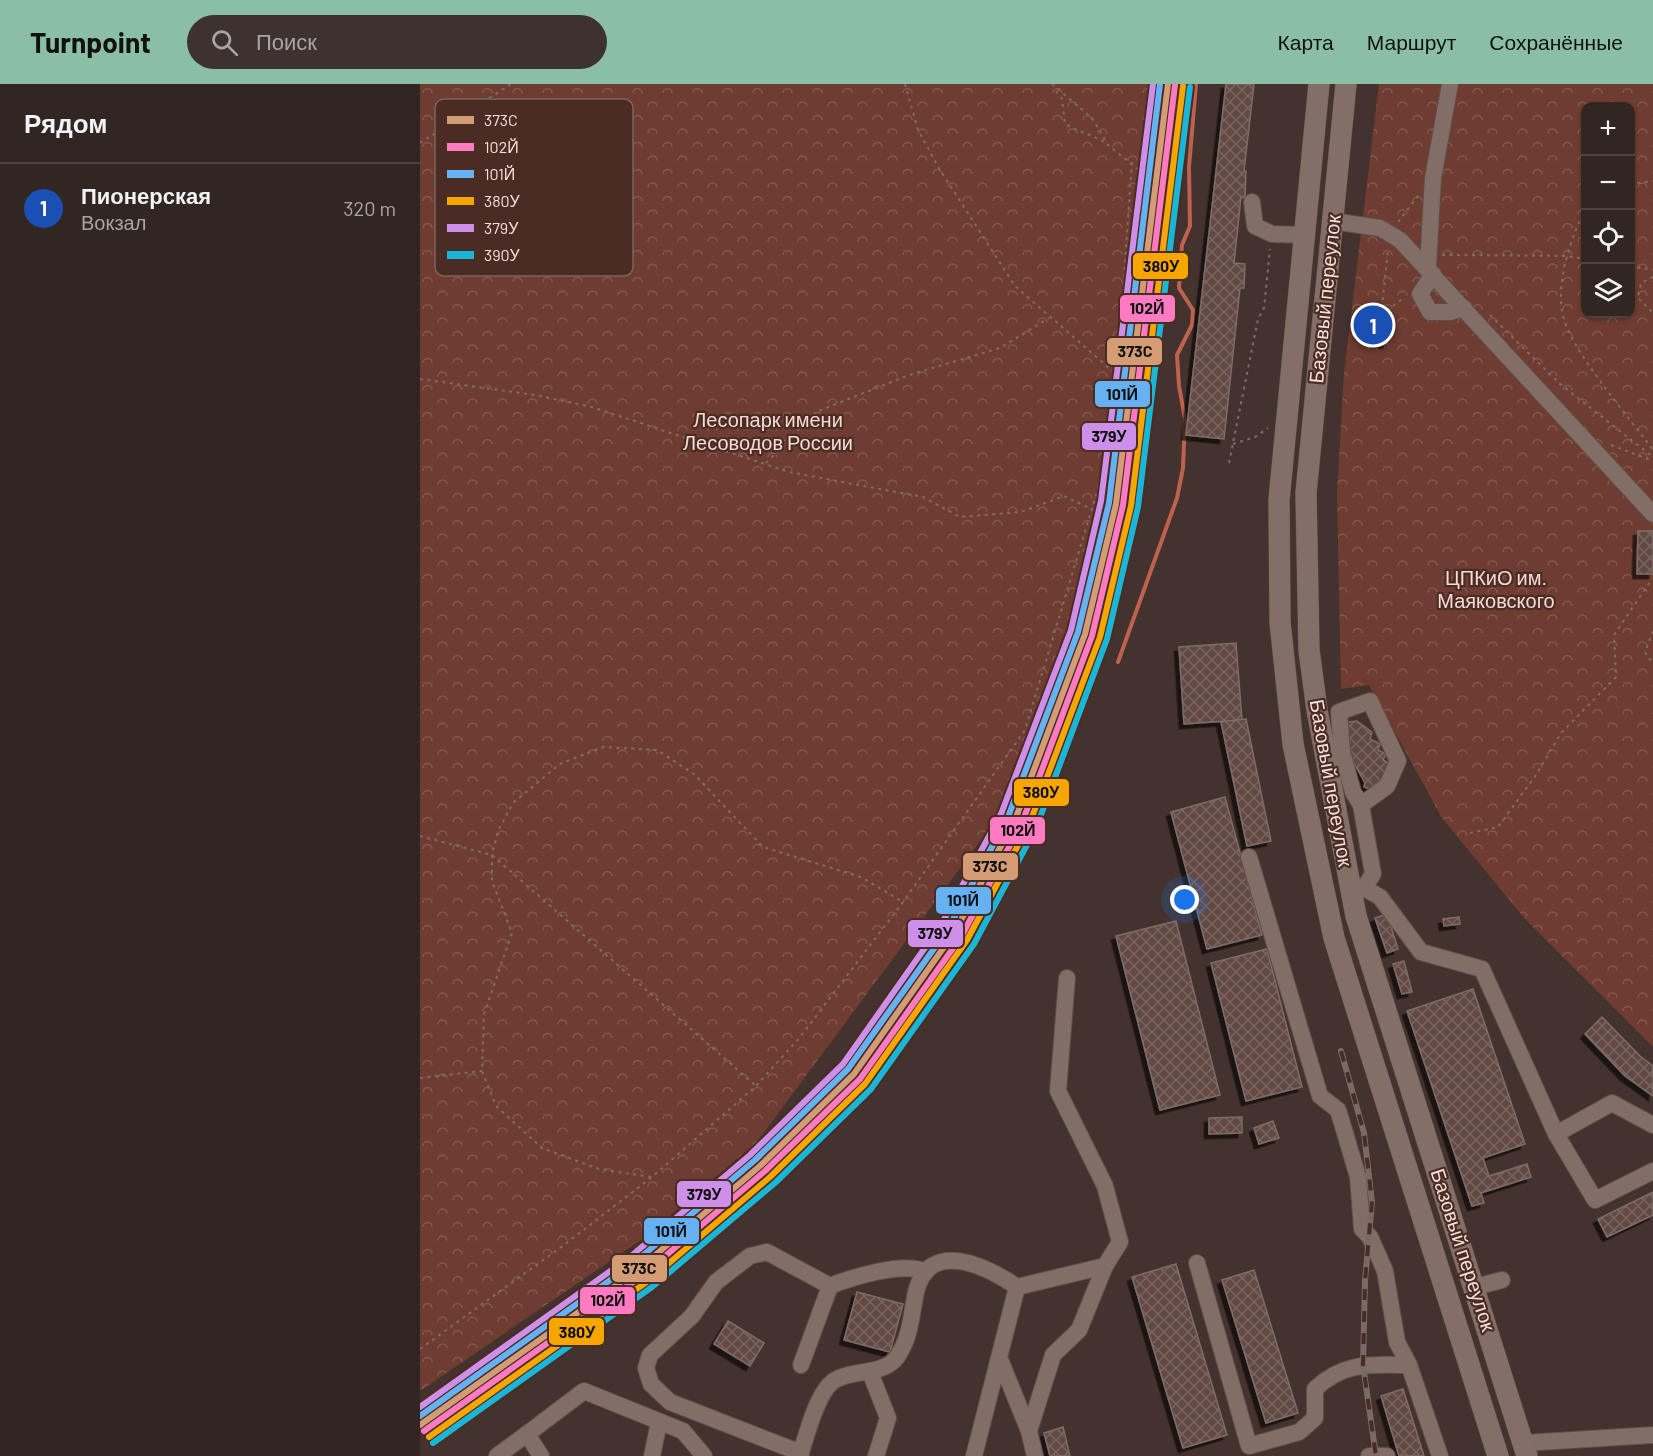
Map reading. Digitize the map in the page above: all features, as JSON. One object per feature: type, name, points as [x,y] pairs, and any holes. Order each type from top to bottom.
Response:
[{"type":"main road","name":"Базовый переулок","points":[[1319,84],[1282,446],[1278,542],[1281,622],[1293,744],[1334,938],[1498,1456]]},
{"type":"main road","name":"Базовый переулок","points":[[1346,84],[1306,493],[1309,650],[1317,710],[1357,890],[1363,939],[1525,1450]]},
{"type":"street","points":[[1450,84],[1433,178],[1430,265],[1420,294],[1430,312],[1449,312],[1464,308]]},
{"type":"street","points":[[1252,202],[1255,226],[1272,234],[1304,236]]},
{"type":"street","points":[[1332,221],[1380,228],[1392,233],[1430,265],[1464,308],[1653,514]]},
{"type":"street","points":[[1360,805],[1387,786],[1398,762],[1370,701],[1339,712],[1342,752],[1353,792],[1360,805],[1373,874],[1357,890],[1380,897],[1421,952],[1482,969],[1556,1134],[1594,1200],[1653,1171]]},
{"type":"street","points":[[1249,858],[1320,1096],[1338,1110],[1358,1177],[1362,1229],[1370,1237],[1385,1271],[1397,1342],[1409,1365],[1440,1456]]},
{"type":"street","points":[[1029,1431],[1053,1355],[1079,1330],[1105,1266],[1120,1242],[1105,1186],[1058,1091],[1067,978]]},
{"type":"street","points":[[1556,1134],[1612,1103],[1653,1125]]},
{"type":"street","points":[[926,1272],[917,1267],[861,1275],[830,1286],[767,1252],[750,1256],[716,1282],[692,1316],[650,1355],[646,1368],[651,1384],[670,1402],[801,1454],[821,1396],[836,1379],[870,1372],[896,1359],[912,1325],[916,1290],[926,1272],[942,1262],[960,1259],[993,1270],[1017,1287],[1105,1266]]},
{"type":"street","points":[[1197,1263],[1249,1446],[1299,1432],[1315,1418],[1315,1389],[1328,1377],[1363,1365],[1409,1365]]},
{"type":"street","points":[[1475,1287],[1502,1281]]},
{"type":"street","points":[[801,1365],[830,1286]]},
{"type":"street","points":[[974,1456],[1000,1362],[1017,1287]]},
{"type":"street","points":[[1000,1362],[1029,1431],[1035,1456]]},
{"type":"street","points":[[870,1372],[888,1418],[876,1456]]},
{"type":"street","points":[[498,1456],[584,1391],[683,1431],[704,1456]]},
{"type":"street","points":[[652,1456],[659,1422]]},
{"type":"street","points":[[527,1434],[541,1456]]},
{"type":"street","points":[[1525,1450],[1653,1435]]},
{"type":"street","points":[[1369,1456],[1387,1456]]},
{"type":"path","points":[[488,99],[512,84]]},
{"type":"path","points":[[905,84],[918,130],[950,186],[1015,286],[1117,375]]},
{"type":"path","points":[[420,1429],[640,1274],[726,1201],[856,1078],[954,940],[1010,840],[1086,642],[1119,513],[1149,317],[1150,286],[1177,84]]},
{"type":"path","points":[[1053,85],[1062,99],[1065,124],[1081,133],[1092,134],[1132,162],[1164,190]]},
{"type":"path","points":[[1053,85],[1092,118],[1108,145]]},
{"type":"path","points":[[420,142],[435,133]]},
{"type":"path","points":[[420,1349],[560,1248],[652,1177],[756,1086],[801,1036],[903,902],[1025,730],[1116,429],[1117,375],[1132,162]]},
{"type":"path","points":[[1635,183],[1653,181]]},
{"type":"path","points":[[1585,210],[1566,256],[1562,311],[1582,356],[1653,450]]},
{"type":"path","points":[[1229,463],[1258,319],[1264,308],[1272,234]]},
{"type":"path","points":[[1430,265],[1566,256],[1581,258]]},
{"type":"path","points":[[1635,267],[1653,270]]},
{"type":"path","points":[[1653,277],[1641,282],[1638,298],[1653,313]]},
{"type":"path","points":[[1487,311],[1560,384],[1653,457]]},
{"type":"path","points":[[765,464],[816,412],[909,375],[1000,348],[1049,318]]},
{"type":"path","points":[[420,379],[535,395],[592,407],[789,472],[923,497],[960,517],[1021,512],[1064,496],[1093,510]]},
{"type":"path","points":[[1233,444],[1255,437],[1271,427]]},
{"type":"path","points":[[1116,429],[1124,449],[1136,451],[1141,468]]},
{"type":"path","points":[[1608,444],[1653,461]]},
{"type":"path","points":[[1470,833],[1498,827],[1536,775],[1561,733],[1616,677],[1614,635],[1650,582],[1653,583]]},
{"type":"path","points":[[1653,631],[1645,652],[1653,664]]},
{"type":"path","points":[[652,1177],[599,1169],[542,1148],[496,1106],[482,1071],[484,1014],[512,933],[492,881],[492,855],[498,831],[513,803],[560,764],[603,747],[657,750],[694,774],[763,847],[861,877],[903,902]]},
{"type":"path","points":[[420,836],[492,855],[756,1086]]},
{"type":"path","points":[[420,1078],[482,1071]]},
{"type":"green space","name":"Лесопарк имени Лесоводов России","points":[[420,84],[1157,84],[1122,424],[1086,619],[1024,782],[757,1142],[641,1240],[420,1391]]},
{"type":"green space","name":"ЦПКиО им. Маяковского","points":[[1379,84],[1653,84],[1653,1047],[1525,919],[1442,818],[1369,685],[1341,689],[1337,494],[1344,373]]},
{"type":"building","points":[[1226,84],[1254,84],[1244,171],[1246,171],[1245,198],[1241,197],[1234,263],[1245,264],[1244,288],[1240,288],[1224,439],[1186,435]]},
{"type":"building","points":[[1383,324],[1389,324],[1387,344],[1381,343]]},
{"type":"building","points":[[1638,531],[1653,531],[1653,574],[1637,574]]},
{"type":"building","points":[[1236,643],[1242,720],[1184,724],[1179,647]]},
{"type":"building","points":[[1246,719],[1271,841],[1247,846],[1221,722]]},
{"type":"building","points":[[1357,721],[1372,732],[1370,739],[1380,744],[1378,750],[1386,754],[1383,760],[1391,764],[1384,782],[1370,789],[1364,787],[1365,783],[1349,754],[1346,727],[1349,722]]},
{"type":"building","points":[[1225,797],[1262,935],[1207,949],[1171,812]]},
{"type":"building","points":[[1387,914],[1398,949],[1387,953],[1375,918]]},
{"type":"building","points":[[1459,917],[1460,924],[1444,926],[1443,919]]},
{"type":"building","points":[[1176,921],[1220,1095],[1160,1110],[1116,936]]},
{"type":"building","points":[[1267,949],[1302,1087],[1246,1101],[1211,963]]},
{"type":"building","points":[[1404,961],[1412,992],[1402,994],[1393,964]]},
{"type":"building","points":[[1473,989],[1525,1144],[1483,1158],[1489,1176],[1527,1164],[1531,1177],[1481,1193],[1484,1203],[1472,1206],[1407,1011]]},
{"type":"building","points":[[1602,1017],[1653,1066],[1653,1096],[1625,1076],[1585,1034]]},
{"type":"building","points":[[1242,1117],[1242,1133],[1209,1134],[1209,1118]]},
{"type":"building","points":[[1273,1121],[1279,1138],[1259,1144],[1254,1128]]},
{"type":"building","points":[[1653,1192],[1653,1215],[1607,1237],[1598,1219]]},
{"type":"building","points":[[1176,1264],[1227,1435],[1183,1448],[1132,1277]]},
{"type":"building","points":[[1254,1270],[1298,1413],[1266,1423],[1222,1280]]},
{"type":"building","points":[[857,1292],[903,1304],[890,1352],[844,1340]]},
{"type":"building","points":[[728,1321],[764,1343],[750,1366],[714,1344]]},
{"type":"building","points":[[1403,1389],[1424,1456],[1399,1456],[1381,1396]]},
{"type":"building","points":[[1063,1427],[1070,1456],[1050,1456],[1044,1433]]},
{"type":"waterway","points":[[1118,662],[1177,498],[1183,468],[1185,419],[1179,386],[1177,355],[1192,325],[1193,310],[1179,288],[1182,245],[1190,226],[1189,167],[1196,84]]},
{"type":"railway","points":[[1341,1051],[1364,1133],[1372,1202],[1365,1281],[1363,1365],[1376,1456]]},
{"type":"transit line","name":"379У","points":[[420,1407],[630,1257],[750,1155],[843,1064],[941,925],[1001,814],[1071,630],[1101,501],[1153,84]]},
{"type":"transit line","name":"101Й","points":[[420,1416],[634,1263],[755,1160],[848,1069],[948,929],[1008,817],[1078,632],[1109,503],[1160,84]]},
{"type":"transit line","name":"373C","points":[[420,1425],[639,1269],[760,1166],[854,1074],[954,933],[1015,820],[1085,634],[1116,504],[1168,84]]},
{"type":"transit line","name":"102Й","points":[[424,1431],[643,1275],[765,1171],[860,1079],[961,937],[1022,823],[1092,636],[1123,505],[1175,85]]},
{"type":"transit line","name":"380У","points":[[429,1437],[648,1281],[770,1177],[865,1084],[967,940],[1029,825],[1100,637],[1131,506],[1183,86]]},
{"type":"transit line","name":"390У","points":[[433,1443],[652,1287],[776,1182],[871,1089],[974,944],[1036,828],[1107,639],[1138,507],[1190,87]]},
{"type":"place","name":"Пионерская","points":[[1373,325]]}]
